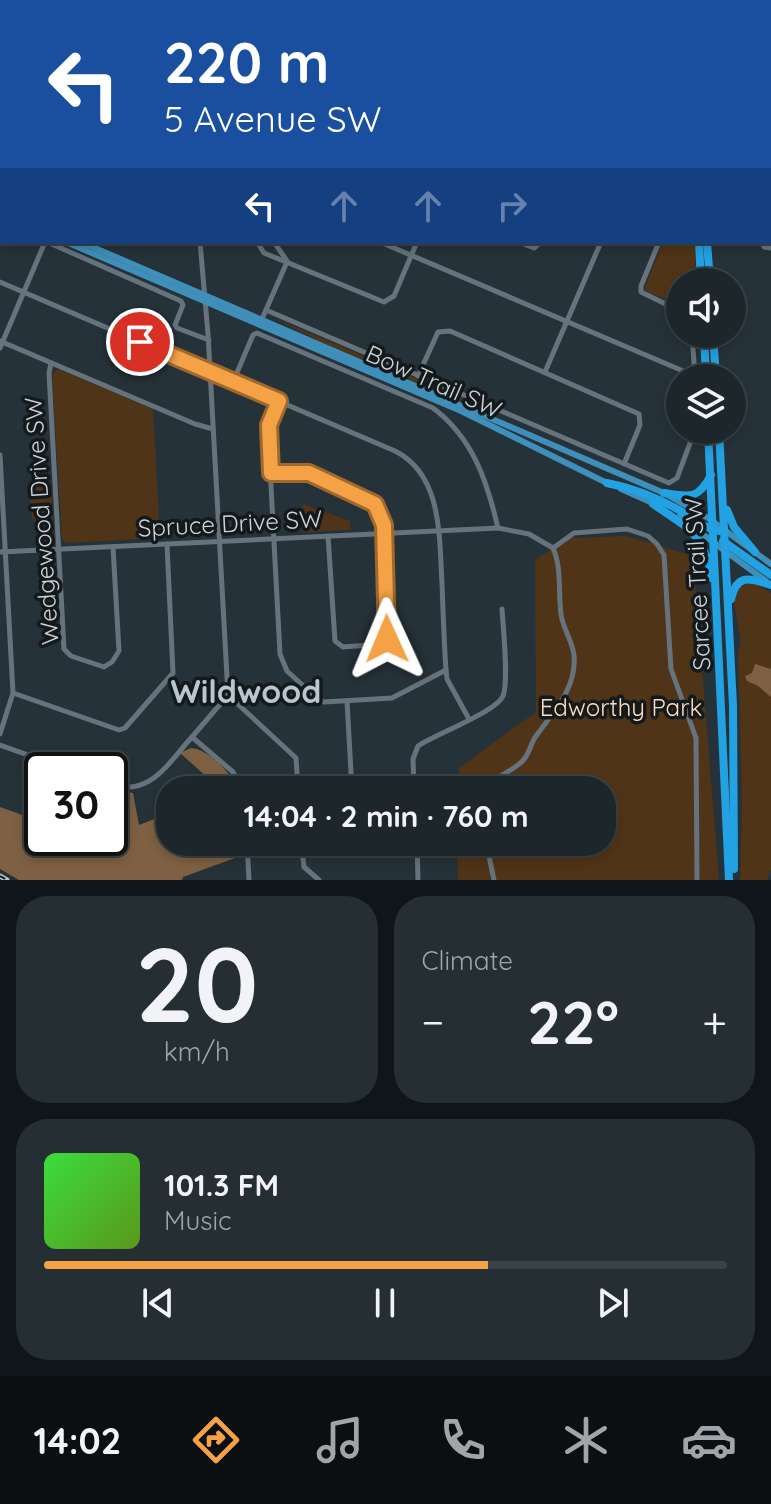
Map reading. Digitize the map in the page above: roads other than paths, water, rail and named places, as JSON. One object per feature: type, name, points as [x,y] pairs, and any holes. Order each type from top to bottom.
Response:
[{"type":"highway","points":[[699,244],[700,268]]},
{"type":"highway","points":[[707,244],[709,268]]},
{"type":"highway","name":"Sarcee Trail SW","points":[[709,444],[732,880]]},
{"type":"highway","name":"Sarcee Trail SW","points":[[720,444],[735,751],[732,880]]},
{"type":"highway","points":[[664,493],[695,495],[702,491],[711,475]]},
{"type":"highway","points":[[607,483],[630,487],[724,530]]},
{"type":"highway","points":[[722,488],[734,527],[755,552]]},
{"type":"highway","points":[[653,504],[688,528],[702,543],[718,607]]},
{"type":"highway","points":[[715,542],[771,575]]},
{"type":"highway","points":[[728,608],[733,590],[741,581],[752,579],[771,585]]},
{"type":"main road","name":"Bow Trail SW","points":[[71,244],[453,407],[676,515],[715,542]]},
{"type":"main road","name":"Bow Trail SW","points":[[86,244],[664,493],[714,526]]},
{"type":"main road","points":[[518,439],[519,434],[524,432]]},
{"type":"main road","points":[[724,530],[771,564]]},
{"type":"main road","points":[[725,546],[771,585]]},
{"type":"street","points":[[45,244],[1,344],[213,429]]},
{"type":"street","points":[[51,244],[178,299],[183,305],[175,325],[177,328],[209,340]]},
{"type":"street","points":[[128,789],[147,784],[228,695],[209,340],[200,244]]},
{"type":"street","points":[[258,244],[264,253],[384,302],[394,296],[416,244]]},
{"type":"street","points":[[275,244],[287,262]]},
{"type":"street","points":[[385,244],[666,365]]},
{"type":"street","points":[[545,372],[600,244]]},
{"type":"street","points":[[658,244],[641,292],[666,304]]},
{"type":"street","points":[[262,319],[287,262]]},
{"type":"street","points":[[0,282],[395,451],[411,461],[434,503],[439,531],[446,670],[469,719]]},
{"type":"street","points":[[266,310],[672,483],[677,478],[690,444]]},
{"type":"street","points":[[418,376],[436,335],[444,330],[545,372],[639,414],[640,425],[624,464]]},
{"type":"street","points":[[233,382],[253,335],[265,335],[433,408],[452,424],[473,452],[487,485],[498,528]]},
{"type":"street","name":"Wedgewood Drive SW","points":[[51,363],[49,373],[64,649],[71,656],[104,667],[112,662],[119,651],[113,547]]},
{"type":"street","points":[[279,401],[269,425],[280,654],[285,667],[319,700],[347,701],[392,698],[446,670]]},
{"type":"street","points":[[0,455],[2,551],[13,693],[0,734]]},
{"type":"street","points":[[271,473],[309,473],[366,497],[378,508],[384,525],[387,639],[380,645],[343,647],[336,644],[328,536]]},
{"type":"street","name":"Spruce Drive SW","points":[[2,551],[498,528],[529,534],[553,548]]},
{"type":"street","points":[[500,776],[527,756],[533,741],[563,699],[573,673],[573,651],[561,617],[557,560],[553,548],[574,533],[627,529],[648,536],[664,555],[671,669],[696,738],[697,880]]},
{"type":"street","points":[[13,693],[119,730],[125,728],[173,673],[167,544]]},
{"type":"street","points":[[414,776],[413,759],[418,746],[498,703],[505,692],[502,609]]},
{"type":"street","points":[[228,695],[296,758],[297,776]]},
{"type":"street","points":[[347,701],[351,776]]},
{"type":"street","points":[[192,737],[235,776]]},
{"type":"street","points":[[0,745],[24,754]]},
{"type":"street","points":[[248,856],[249,880]]},
{"type":"street","points":[[303,856],[304,867],[319,880]]},
{"type":"street","points":[[417,856],[418,880]]},
{"type":"street","points":[[489,856],[494,880]]},
{"type":"railway","points":[[0,876],[7,880]]},
{"type":"district","name":"Wildwood","points":[[246,691]]},
{"type":"park label","name":"Edworthy Park","points":[[621,707]]}]
